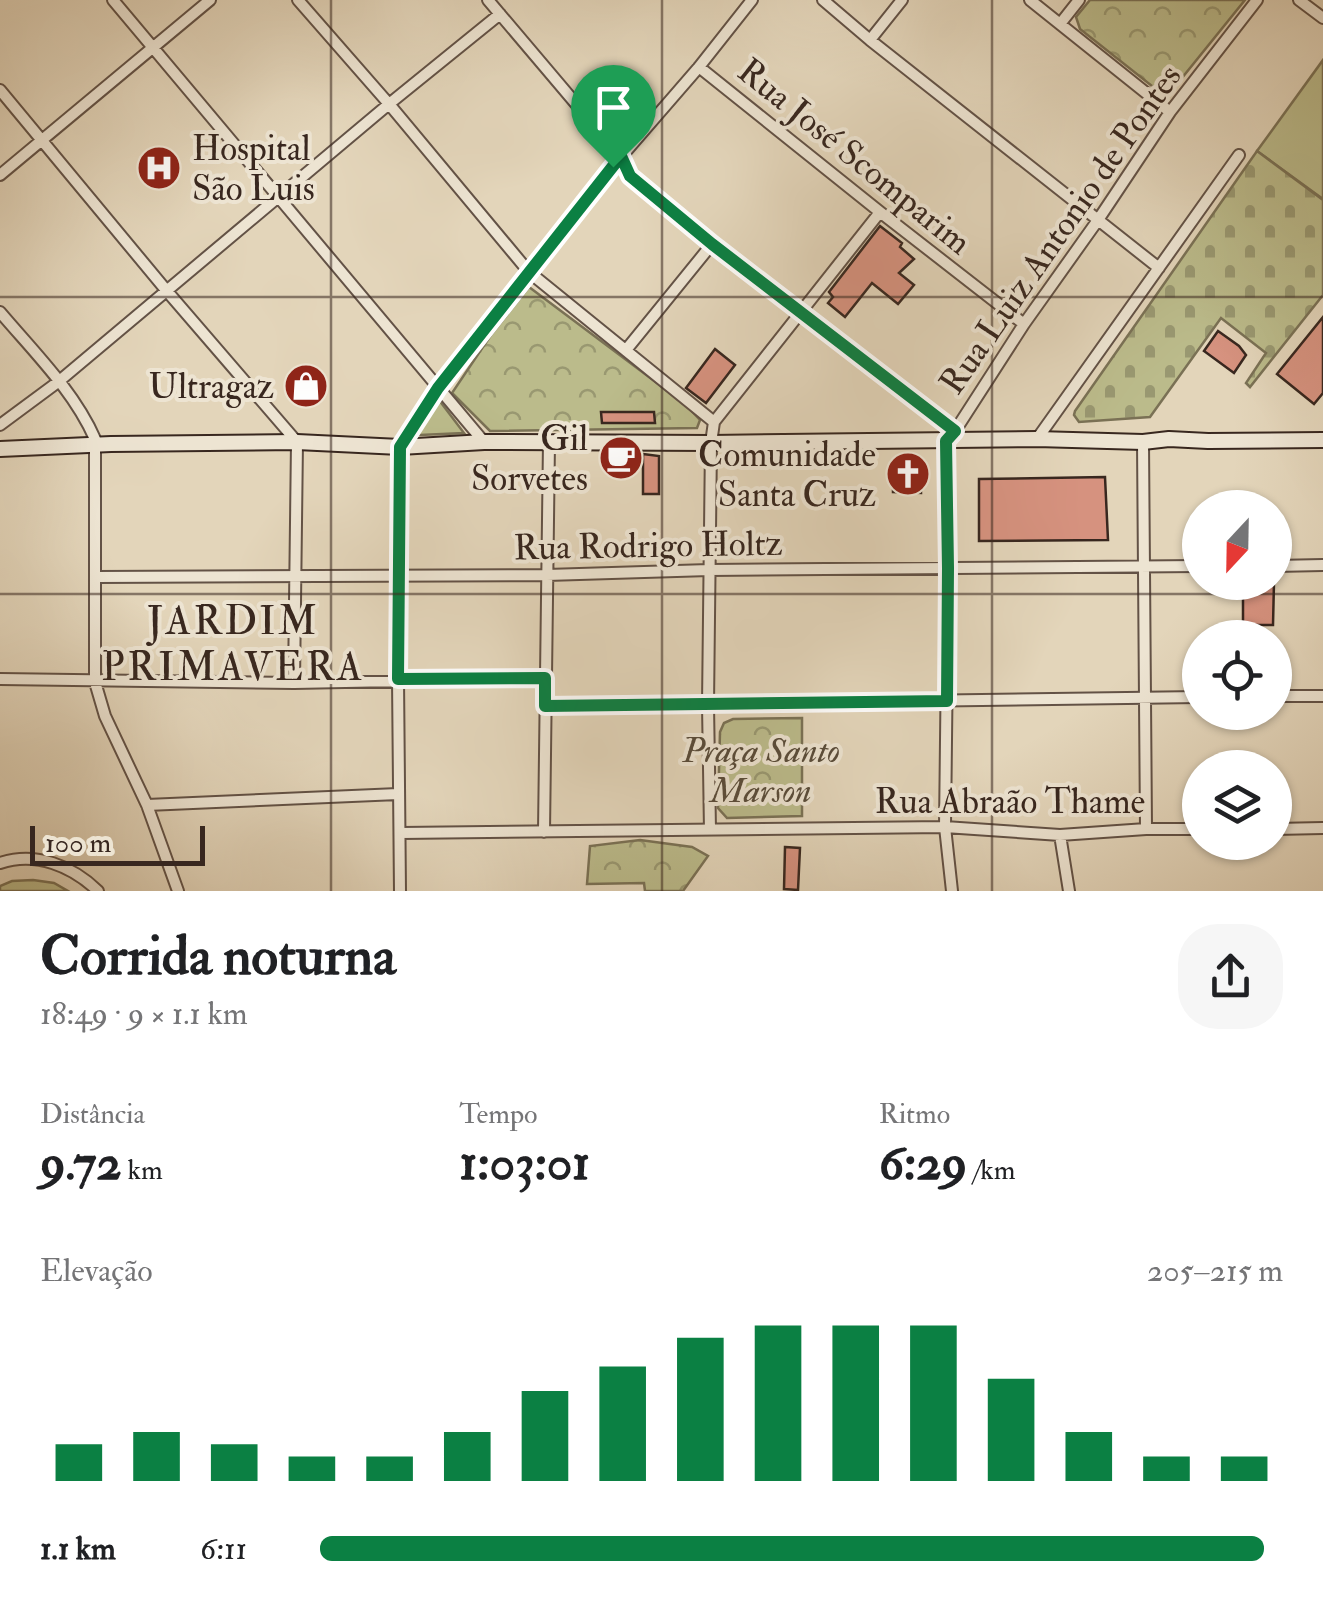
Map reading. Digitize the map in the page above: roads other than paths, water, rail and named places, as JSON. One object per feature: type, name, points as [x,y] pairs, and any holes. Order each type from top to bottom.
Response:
[{"type":"main road","points":[[0,449],[296,442],[400,447],[484,442],[711,443],[950,436],[1144,442],[1169,438],[1323,440]]},
{"type":"street","points":[[113,0],[484,442]]},
{"type":"street","points":[[0,175],[210,0]]},
{"type":"street","points":[[298,0],[529,272],[714,422]]},
{"type":"street","points":[[488,0],[621,156],[630,176],[950,436],[945,827],[952,891]]},
{"type":"street","points":[[400,891],[400,447],[438,388],[529,272],[752,0]]},
{"type":"street","points":[[823,0],[1159,268]]},
{"type":"street","points":[[870,40],[902,0]]},
{"type":"street","points":[[1030,0],[1170,112]]},
{"type":"street","points":[[1060,24],[1080,0]]},
{"type":"street","name":"Rua Luiz Antonio de Pontes","points":[[950,436],[1170,112],[1256,0]]},
{"type":"street","points":[[1299,0],[1323,18]]},
{"type":"street","points":[[0,425],[58,382],[500,14]]},
{"type":"street","name":"Rua José Scomparim","points":[[699,67],[1024,324]]},
{"type":"street","points":[[0,90],[296,442],[294,683]]},
{"type":"street","points":[[1038,438],[1239,155]]},
{"type":"street","points":[[710,830],[709,570],[714,422],[880,212]]},
{"type":"street","points":[[626,350],[712,244]]},
{"type":"street","points":[[0,312],[90,427],[95,445],[95,682],[178,891]]},
{"type":"street","points":[[544,832],[549,442]]},
{"type":"street","points":[[1144,442],[1146,829]]},
{"type":"street","points":[[1292,566],[1323,565]]},
{"type":"street","name":"Rua Rodrigo Holtz","points":[[97,578],[1182,566]]},
{"type":"street","points":[[0,680],[294,683],[545,678]]},
{"type":"street","points":[[1292,696],[1323,696]]},
{"type":"street","points":[[545,706],[1182,697]]},
{"type":"street","points":[[147,805],[398,794]]},
{"type":"street","name":"Rua Abraão Thame","points":[[401,834],[945,827],[1060,835],[1182,829]]},
{"type":"street","points":[[1292,828],[1323,828]]},
{"type":"street","points":[[1060,835],[1069,891]]},
{"type":"street","points":[[0,863],[32,858],[56,863],[98,891]]},
{"type":"place","name":"Hospital São Luis","points":[[159,168]]},
{"type":"place","name":"Ultragaz","points":[[306,386]]},
{"type":"place","name":"Gil Sorvetes","points":[[621,458]]},
{"type":"place","name":"Comunidade Santa Cruz","points":[[908,474]]},
{"type":"district","name":"JARDIM PRIMAVERA","points":[[233,643]]},
{"type":"park label","name":"Praça Santo Marson","points":[[761,770]]}]
